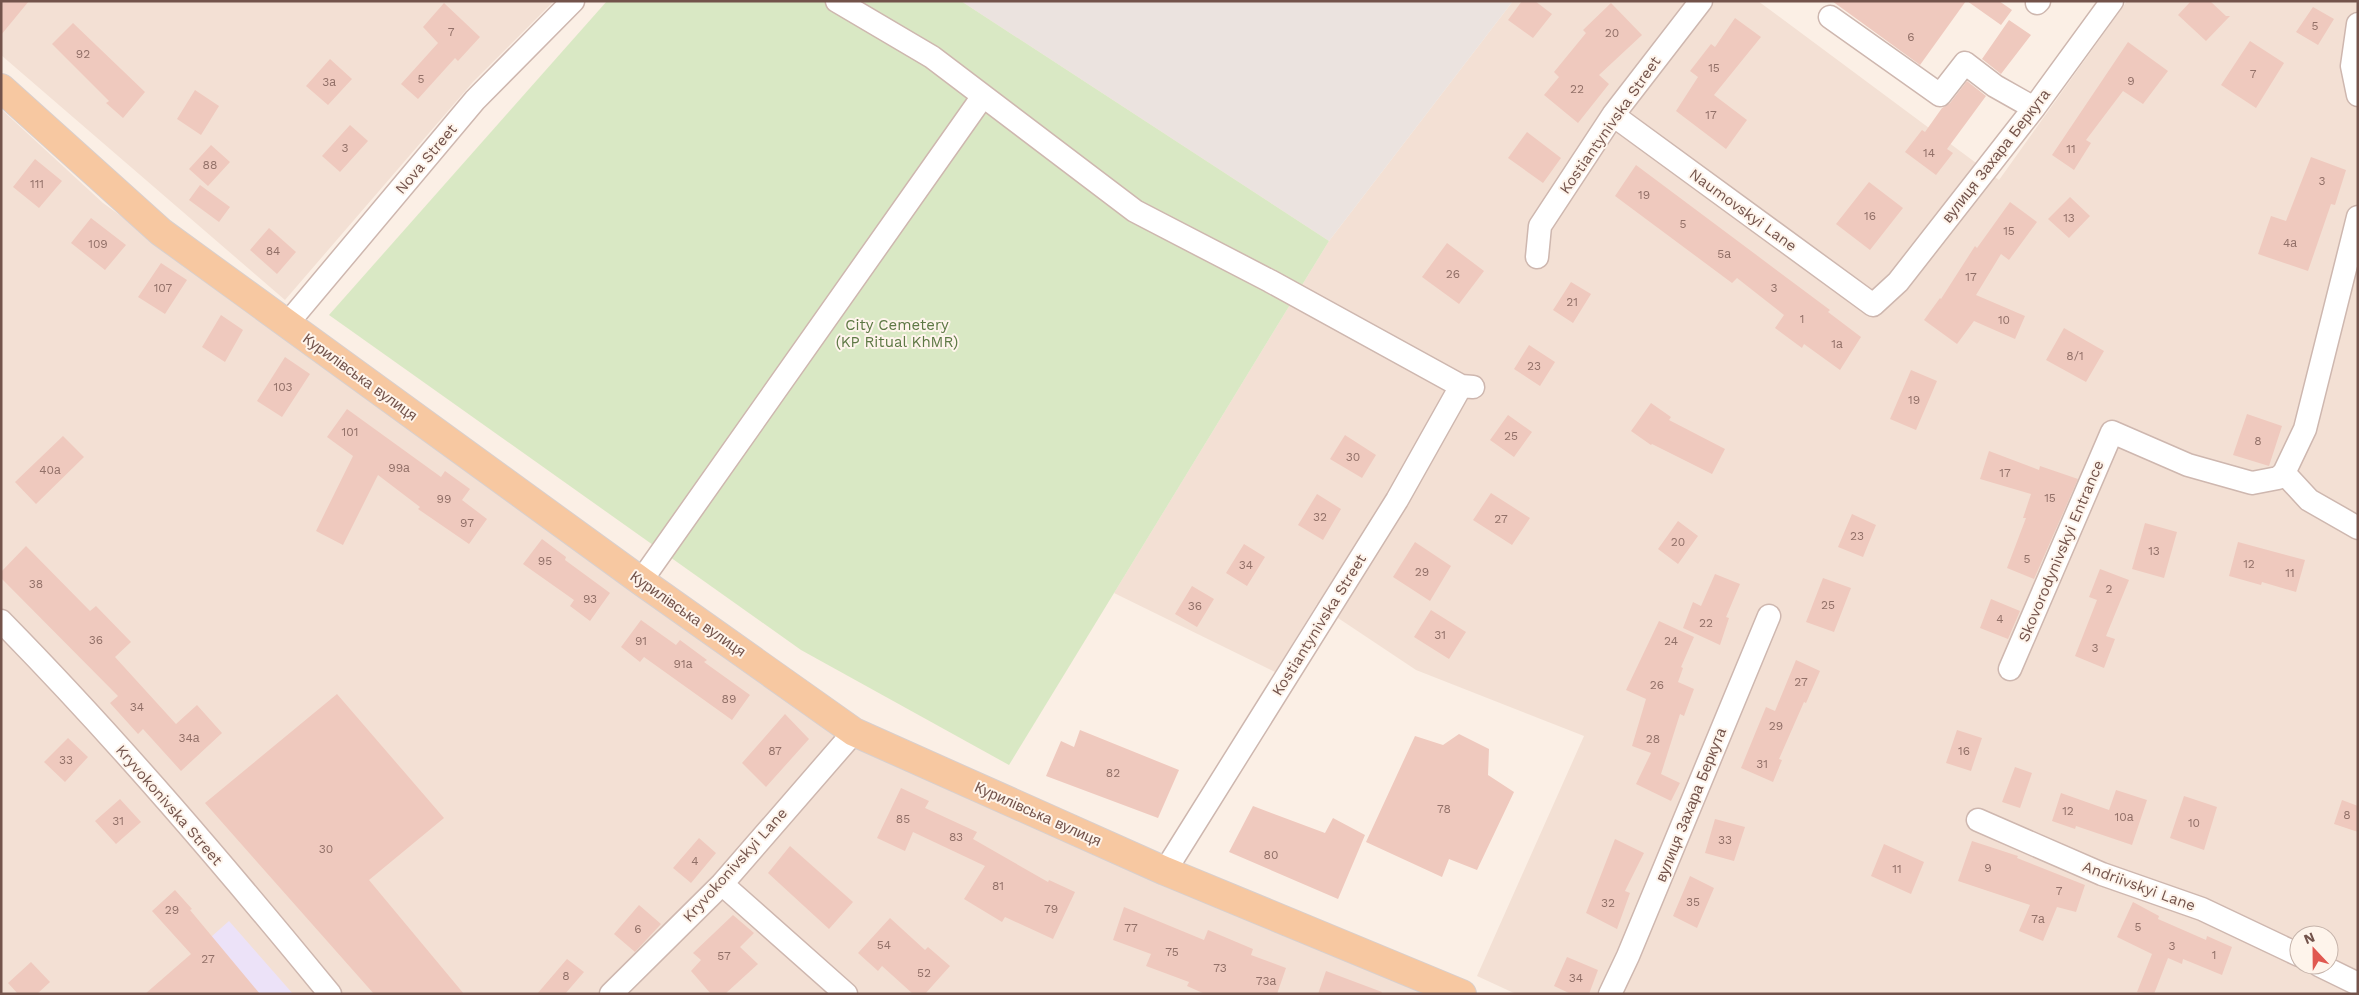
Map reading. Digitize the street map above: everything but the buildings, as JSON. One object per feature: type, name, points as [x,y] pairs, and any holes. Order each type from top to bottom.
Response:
[{"type":"main road","name":"Курилівська вулиця","points":[[1,88],[161,232],[641,581],[854,732],[1165,871],[1462,994]]},
{"type":"street","name":"Nova Street","points":[[287,324],[475,100],[573,1]]},
{"type":"street","points":[[641,581],[983,96],[932,57],[837,1]]},
{"type":"street","name":"Kostiantynivska Street","points":[[1537,256],[1540,226],[1613,115],[1701,1]]},
{"type":"street","name":"вулиця Захара Беркута","points":[[1873,306],[1898,282],[2034,108],[2112,1]]},
{"type":"street","points":[[1830,17],[1940,95],[1965,63],[1995,86],[2034,108]]},
{"type":"street","points":[[2358,24],[2352,66],[2358,95]]},
{"type":"street","name":"Kostiantynivska Street","points":[[983,96],[1135,210],[1467,387],[1165,871]]},
{"type":"street","name":"Naumovskyi Lane","points":[[1613,115],[1873,306]]},
{"type":"street","points":[[2358,216],[2305,429],[2284,473],[2309,500],[2358,528]]},
{"type":"street","name":"Skovorodynivskyi Entrance","points":[[2010,669],[2112,432],[2188,465],[2252,483],[2278,478],[2284,473]]},
{"type":"street","name":"вулиця Захара Беркута","points":[[1610,994],[1628,956],[1769,616]]},
{"type":"street","name":"Kryvokonivska Street","points":[[1,621],[59,680],[251,898],[330,994]]},
{"type":"street","name":"Kryvokonivskyi Lane","points":[[611,994],[722,884],[854,732]]},
{"type":"street","name":"Andriivskyi Lane","points":[[1978,820],[2102,874],[2202,908],[2289,951]]},
{"type":"street","points":[[722,884],[846,994]]},
{"type":"street","points":[[2339,975],[2358,984]]},
{"type":"shaded area","points":[[1,1],[554,1],[473,82],[285,300],[1,55]]},
{"type":"shaded area","points":[[961,1],[1513,1],[1329,241]]},
{"type":"shaded area","points":[[1513,1],[1758,1],[1999,180],[2127,1],[2358,1],[2358,994],[1516,994],[1477,976],[1584,736],[1416,670],[1317,604],[1275,672],[1114,593],[1329,241]]},
{"type":"shaded area","points":[[1,109],[103,203],[830,730],[1436,994],[1,994]]},
{"type":"shaded area","points":[[229,921],[293,994],[147,994]]},
{"type":"green space","name":"City Cemetery (KP Ritual KhMR)","points":[[607,1],[961,1],[1329,241],[1009,765],[801,650],[329,315]]}]
